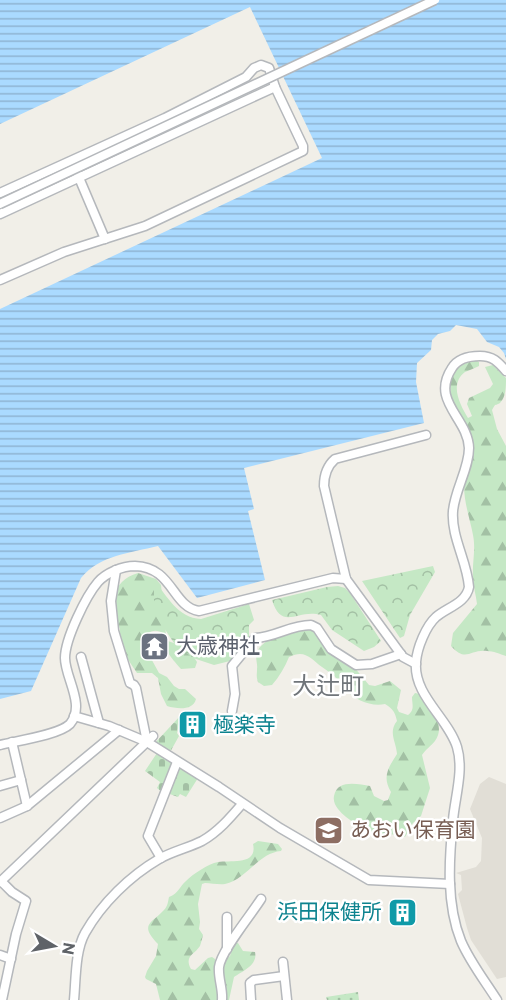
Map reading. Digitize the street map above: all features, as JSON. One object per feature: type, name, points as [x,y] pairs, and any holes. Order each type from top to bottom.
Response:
[{"type":"street","points":[[0,204],[435,0]]},
{"type":"street","points":[[0,193],[165,118],[246,77],[254,68],[261,65],[268,68],[303,146],[303,151],[155,222],[64,252],[0,280]]},
{"type":"street","points":[[0,214],[275,87]]},
{"type":"street","points":[[72,160],[105,239]]},
{"type":"street","points":[[497,1000],[462,943],[452,910],[450,884],[453,821],[460,764],[457,747],[427,696],[418,677],[416,664],[418,652],[429,626],[436,617],[462,600],[469,587],[454,528],[453,512],[468,457],[468,445],[462,426],[447,402],[446,387],[449,373],[456,362],[474,356],[495,359],[506,371]]},
{"type":"street","points":[[416,664],[401,654],[346,579],[324,486],[326,471],[335,459],[426,435]]},
{"type":"street","points":[[0,745],[62,730],[70,723],[74,716],[75,701],[65,661],[66,648],[81,611],[98,582],[116,570],[133,566],[152,569],[167,581],[183,603],[199,611],[333,578],[346,579]]},
{"type":"street","points":[[116,570],[111,601],[114,631],[130,683],[136,688],[150,739]]},
{"type":"street","points":[[232,711],[235,694],[232,666],[255,638],[269,637],[287,629],[311,624],[317,628],[331,649],[356,665],[372,664],[401,654]]},
{"type":"street","points":[[81,657],[99,723]]},
{"type":"street","points":[[74,716],[150,739],[177,762],[242,804],[369,880],[450,884]]},
{"type":"street","points":[[0,818],[27,806],[118,730]]},
{"type":"street","points":[[2,1000],[10,959],[26,901],[0,882],[150,739]]},
{"type":"street","points":[[12,742],[27,806]]},
{"type":"street","points":[[161,858],[148,836],[177,762]]},
{"type":"street","points":[[0,786],[21,780]]},
{"type":"street","points":[[74,1000],[76,974],[85,934],[121,888],[161,858],[208,837],[242,804]]},
{"type":"street","points":[[222,1000],[219,963],[240,927],[261,899]]},
{"type":"street","points":[[227,917],[227,950]]},
{"type":"street","points":[[0,955],[10,959]]},
{"type":"street","points":[[283,962],[287,1000]]},
{"type":"street","points":[[251,1000],[250,984],[254,980],[284,976]]},
{"type":"shaded area","points":[[489,777],[506,784],[506,977],[497,979],[471,940],[458,894],[462,890],[461,875],[456,873],[476,867],[481,861],[482,838],[470,809],[480,784]]},
{"type":"green space","points":[[476,360],[479,366],[465,372],[460,377],[457,388],[459,401],[468,418],[472,416],[467,404],[469,398],[490,388],[493,384],[485,367],[493,365],[506,378],[503,398],[492,410],[497,429],[506,446],[506,656],[487,651],[464,655],[451,646],[453,633],[477,604],[473,580],[474,541],[464,492],[470,454],[453,405],[450,386],[451,378],[458,368]]},
{"type":"green space","points":[[433,566],[435,572],[410,615],[404,636],[400,638],[362,581]]},
{"type":"green space","points":[[138,573],[156,579],[161,585],[168,641],[185,648],[191,654],[197,662],[195,668],[181,669],[168,653],[164,634],[158,631],[148,633],[143,637],[142,642],[159,673],[167,677],[174,686],[185,689],[196,699],[192,706],[180,708],[167,706],[161,694],[158,678],[152,673],[137,673],[121,646],[120,629],[114,604],[115,596],[122,582]]},
{"type":"green space","points":[[154,580],[179,610],[193,618],[201,619],[249,604],[254,620],[249,625],[249,643],[234,660],[214,665],[193,658],[174,643],[154,613]]},
{"type":"green space","points":[[338,586],[350,593],[381,641],[374,647],[364,651],[332,630],[321,615],[305,614],[286,617],[281,615],[272,600]]},
{"type":"green space","points":[[309,628],[317,632],[334,656],[354,667],[369,685],[375,686],[390,681],[401,690],[397,708],[399,712],[408,715],[413,707],[412,697],[415,693],[420,694],[438,722],[438,735],[422,755],[430,788],[421,816],[413,823],[405,837],[390,834],[380,838],[376,837],[342,813],[334,800],[339,787],[354,784],[370,786],[374,796],[384,801],[388,800],[391,792],[388,787],[387,773],[397,754],[393,729],[397,721],[392,709],[385,704],[369,704],[354,697],[334,676],[303,654],[289,657],[282,672],[272,685],[264,686],[258,682],[256,655],[262,645],[281,635]]},
{"type":"green space","points":[[181,715],[177,733],[179,736],[169,754],[154,744]]},
{"type":"green space","points":[[157,753],[174,764],[163,793],[157,788],[160,782],[145,771]]},
{"type":"green space","points":[[178,767],[198,778],[186,797],[167,793]]},
{"type":"green space","points":[[258,841],[278,844],[282,849],[266,856],[232,882],[202,884],[198,904],[199,929],[203,935],[200,946],[189,958],[189,965],[195,970],[208,958],[215,959],[219,1000],[160,1000],[156,984],[145,977],[156,956],[158,944],[149,932],[149,925],[165,908],[169,897],[175,894],[193,875],[214,863],[247,859],[253,851],[253,844]]},
{"type":"green space","points":[[234,943],[238,943],[243,951],[255,952],[255,957],[249,967],[234,977],[229,1000],[224,1000],[222,962],[230,956]]},
{"type":"green space","points":[[358,992],[359,1000],[327,1000],[326,997]]},
{"type":"water","points":[[0,0],[506,0],[506,359],[499,347],[487,342],[477,329],[456,325],[450,331],[438,334],[432,340],[431,350],[417,363],[416,382],[424,423],[244,468],[254,509],[248,511],[265,580],[197,598],[158,546],[126,553],[97,564],[81,578],[31,691],[0,699],[0,309],[322,158],[250,7],[0,124]]},
{"type":"place","name":"大歳神社","points":[[155,646]]},
{"type":"place","name":"極楽寺","points":[[192,725]]},
{"type":"place","name":"あおい保育園","points":[[329,830]]},
{"type":"place","name":"浜田保健所","points":[[403,912]]},
{"type":"district","name":"大辻町","points":[[328,686]]}]
